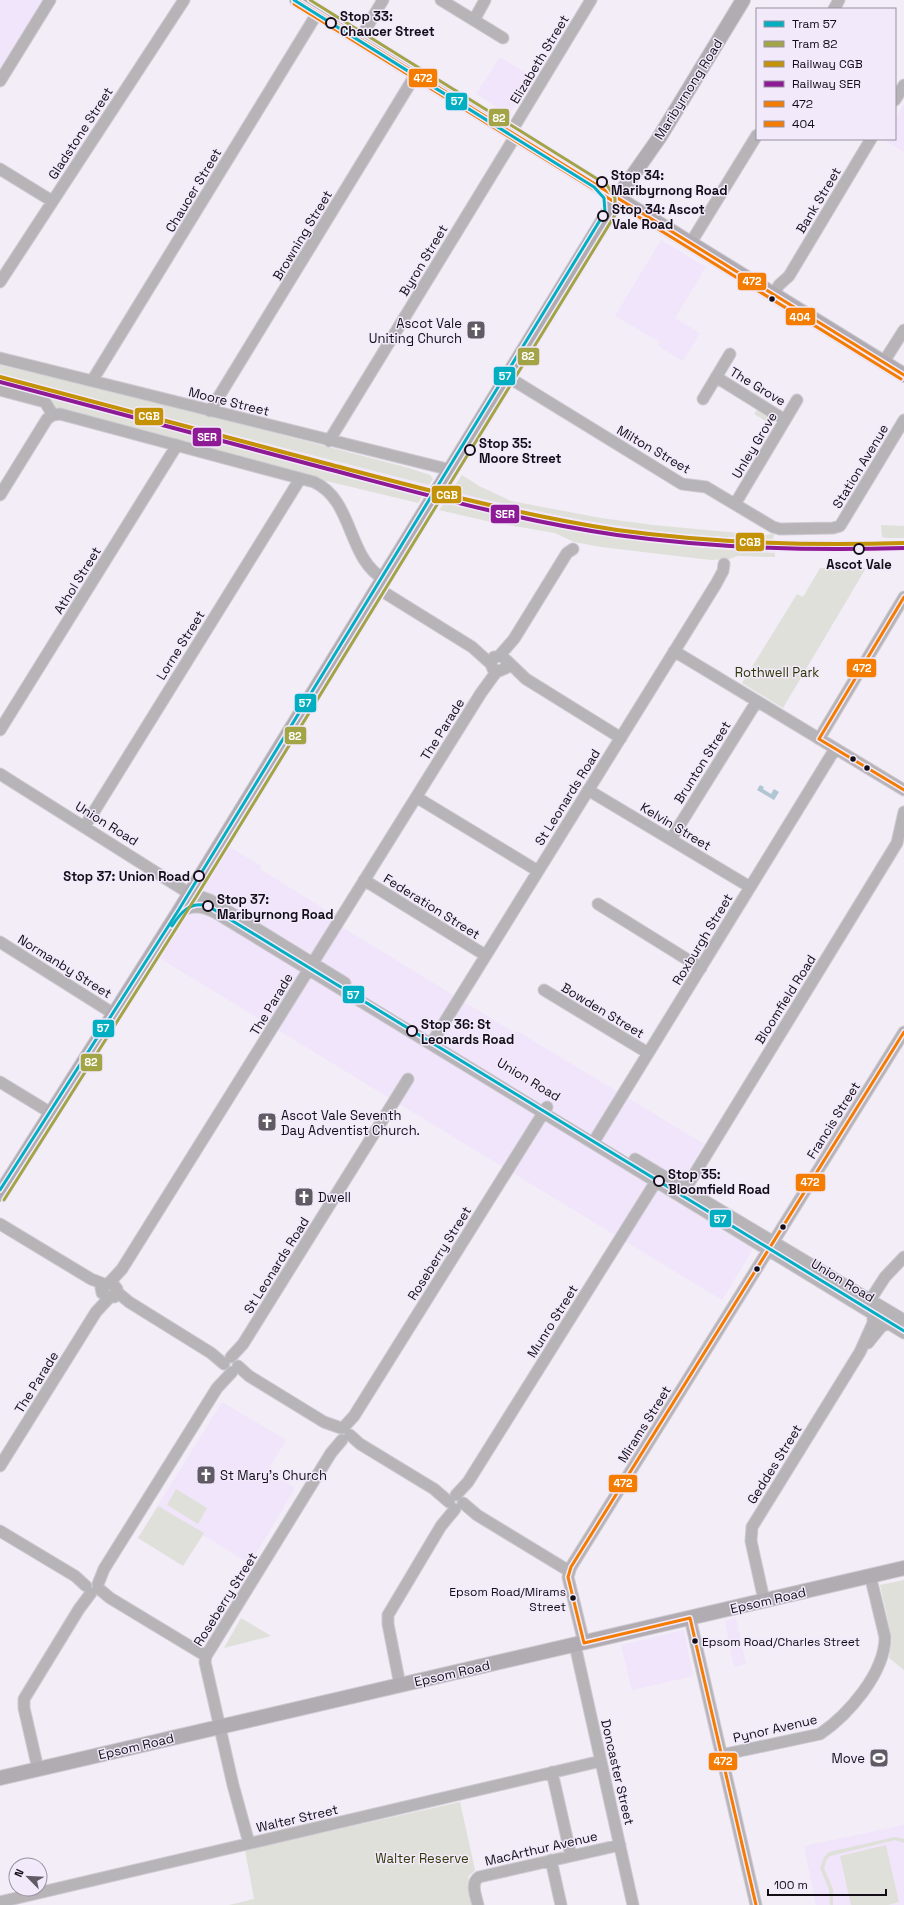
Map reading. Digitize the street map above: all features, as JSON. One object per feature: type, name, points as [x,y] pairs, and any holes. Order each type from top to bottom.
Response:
[{"type":"main road","points":[[297,0],[904,375]]},
{"type":"main road","name":"Maribyrnong Road","points":[[0,1194],[179,911],[200,894],[380,584],[630,177],[652,134],[733,0]]},
{"type":"main road","name":"Maribyrnong Road","points":[[630,177],[659,138],[743,0]]},
{"type":"main road","name":"Epsom Road","points":[[0,1778],[904,1568]]},
{"type":"street","points":[[0,81],[50,0]]},
{"type":"street","name":"Gladstone Street","points":[[0,282],[184,0]]},
{"type":"street","points":[[360,39],[384,0]]},
{"type":"street","points":[[441,0],[503,38]]},
{"type":"street","points":[[474,20],[486,0]]},
{"type":"street","name":"Elizabeth Street","points":[[513,134],[591,0]]},
{"type":"street","name":"Chaucer Street","points":[[92,381],[318,12]]},
{"type":"street","name":"Browning Street","points":[[210,411],[416,74]]},
{"type":"street","points":[[896,98],[904,85]]},
{"type":"street","name":"Byron Street","points":[[329,441],[513,134]]},
{"type":"street","points":[[690,244],[756,137]]},
{"type":"street","name":"Bank Street","points":[[776,297],[779,285],[789,276],[870,140]]},
{"type":"street","points":[[0,169],[52,201]]},
{"type":"street","points":[[884,363],[904,330]]},
{"type":"street","name":"The Grove","points":[[702,399],[730,354]]},
{"type":"street","name":"Moore Street","points":[[0,358],[329,441],[447,476]]},
{"type":"street","name":"Milton Street","points":[[508,377],[682,484],[706,487],[773,527],[780,529],[833,528],[840,526]]},
{"type":"street","name":"The Grove","points":[[716,377],[785,420]]},
{"type":"street","points":[[0,390],[45,402],[53,415]]},
{"type":"street","name":"Unley Grove","points":[[734,504],[797,400]]},
{"type":"street","points":[[0,495],[45,423],[53,415],[66,416],[314,482],[329,491],[340,507],[366,563],[380,584],[472,647],[621,738]]},
{"type":"street","name":"Station Avenue","points":[[840,526],[904,420]]},
{"type":"street","name":"Athol Street","points":[[0,730],[176,445]]},
{"type":"street","name":"Lorne Street","points":[[85,826],[300,479]]},
{"type":"street","name":"The Parade","points":[[0,1466],[567,554],[573,549]]},
{"type":"street","name":"St Leonards Road","points":[[433,1041],[716,584],[723,571],[724,564]]},
{"type":"street","points":[[819,739],[904,597]]},
{"type":"street","points":[[674,651],[904,790]]},
{"type":"street","name":"Brunton Street","points":[[671,839],[756,701]]},
{"type":"street","name":"Roxburgh Street","points":[[595,1140],[835,749]]},
{"type":"street","name":"Union Road","points":[[3,775],[85,826],[200,894],[311,966],[433,1041],[891,1319],[904,1333]]},
{"type":"street","name":"Kelvin Street","points":[[588,790],[750,887]]},
{"type":"street","points":[[416,797],[538,871]]},
{"type":"street","name":"Bloomfield Road","points":[[683,1193],[897,843],[904,812]]},
{"type":"street","name":"Federation Street","points":[[364,880],[486,955]]},
{"type":"street","name":"Union Road","points":[[200,894],[216,913]]},
{"type":"street","points":[[598,904],[701,968]]},
{"type":"street","name":"Union Road","points":[[179,911],[194,906],[203,907],[311,966]]},
{"type":"street","name":"Normanby Street","points":[[0,942],[114,1014]]},
{"type":"street","name":"Bowden Street","points":[[544,990],[648,1053]]},
{"type":"street","name":"Francis Street","points":[[771,1246],[904,1032]]},
{"type":"street","name":"St Leonards Road","points":[[38,1769],[24,1699],[408,1079]]},
{"type":"street","points":[[0,1082],[51,1114]]},
{"type":"street","name":"Roseberry Street","points":[[249,1843],[205,1662],[206,1656],[354,1416],[546,1110]]},
{"type":"street","name":"Munro Street","points":[[400,1685],[388,1624],[388,1615],[468,1482],[658,1178]]},
{"type":"street","points":[[0,1224],[569,1571],[569,1583],[579,1644]]},
{"type":"street","name":"Mirams Street","points":[[569,1571],[771,1246]]},
{"type":"street","points":[[871,1307],[885,1277],[904,1257]]},
{"type":"street","name":"Geddes Street","points":[[764,1600],[751,1541],[752,1527],[860,1352],[873,1323],[871,1307]]},
{"type":"street","name":"Union Road","points":[[891,1319],[904,1320]]},
{"type":"street","name":"Geddes Street","points":[[860,1352],[881,1327],[891,1319]]},
{"type":"street","points":[[0,1530],[206,1656]]},
{"type":"street","name":"Pynor Avenue","points":[[721,1755],[820,1734],[832,1726],[855,1702],[875,1672],[885,1647],[885,1637],[870,1576]]},
{"type":"street","points":[[690,1618],[756,1905]]},
{"type":"street","name":"Doncaster Street","points":[[579,1644],[601,1761],[633,1905]]},
{"type":"street","name":"Walter Street","points":[[0,1902],[601,1761]]},
{"type":"street","points":[[552,1772],[571,1856]]},
{"type":"street","name":"MacArthur Avenue","points":[[478,1905],[474,1886],[475,1880],[479,1877],[620,1845]]},
{"type":"street","points":[[551,1860],[561,1905]]},
{"type":"shaded area","points":[[0,0],[44,0],[0,70]]},
{"type":"shaded area","points":[[500,57],[533,78],[509,115],[476,94]]},
{"type":"shaded area","points":[[904,104],[904,152],[884,140],[896,140],[896,117]]},
{"type":"shaded area","points":[[661,240],[706,267],[675,318],[700,333],[683,361],[658,346],[660,342],[615,316]]},
{"type":"shaded area","points":[[0,375],[429,485],[422,497],[0,386]]},
{"type":"shaded area","points":[[451,491],[553,514],[664,532],[774,542],[828,543],[904,541],[904,549],[776,551],[775,553],[693,548],[643,542],[566,530],[445,502]]},
{"type":"shaded area","points":[[225,844],[261,866],[260,869],[340,919],[337,924],[515,1033],[517,1031],[704,1144],[671,1199],[753,1249],[722,1300],[156,956]]},
{"type":"shaded area","points":[[222,1402],[286,1440],[267,1472],[295,1488],[250,1564],[203,1535],[183,1566],[138,1538]]},
{"type":"shaded area","points":[[736,1618],[746,1664],[734,1667],[725,1621]]},
{"type":"shaded area","points":[[684,1630],[693,1676],[632,1690],[621,1645]]},
{"type":"shaded area","points":[[904,1825],[904,1905],[816,1905],[804,1846]]},
{"type":"green space","points":[[0,365],[149,400],[409,468],[430,475],[433,479],[429,485],[0,375]]},
{"type":"green space","points":[[40,396],[422,497],[418,503],[318,479],[54,407]]},
{"type":"green space","points":[[759,407],[776,418],[772,425],[754,414]]},
{"type":"green space","points":[[462,475],[479,486],[511,501],[601,518],[653,525],[739,533],[767,535],[775,533],[773,539],[692,535],[612,525],[571,518],[451,491]]},
{"type":"green space","points":[[445,502],[526,521],[608,536],[691,547],[775,553],[775,557],[737,556],[730,559],[711,560],[601,547],[574,542],[555,533],[491,522],[439,510]]},
{"type":"green space","points":[[881,525],[904,526],[904,538],[882,537]]},
{"type":"green space","name":"Rothwell Park","points":[[820,568],[866,568],[783,708],[742,683],[797,594],[803,597]]},
{"type":"green space","points":[[176,1489],[207,1508],[198,1524],[167,1505]]},
{"type":"green space","points":[[158,1506],[204,1533],[183,1566],[138,1538]]},
{"type":"green space","points":[[904,1580],[904,1670],[889,1658],[892,1638],[880,1585]]},
{"type":"green space","points":[[241,1618],[271,1636],[224,1648]]},
{"type":"green space","name":"Walter Reserve","points":[[460,1802],[475,1870],[468,1877],[474,1905],[229,1905],[254,1899],[245,1850]]},
{"type":"green space","points":[[895,1837],[904,1839],[904,1843],[895,1840],[830,1856],[827,1859],[824,1868],[833,1889],[833,1905],[830,1905],[829,1890],[820,1868],[824,1857],[829,1852]]},
{"type":"green space","points":[[886,1845],[899,1902],[888,1905],[851,1905],[840,1856]]},
{"type":"water","points":[[760,785],[771,794],[774,789],[779,792],[774,800],[757,790]]},
{"type":"tram line","name":"57","points":[[0,1190],[178,911],[605,212],[604,198],[594,187],[294,0]]},
{"type":"tram line","name":"82","points":[[4,1200],[196,897],[615,215],[615,198],[607,185],[310,0]]},
{"type":"tram line","name":"57","points":[[172,926],[179,916],[191,906],[208,906],[904,1331]]},
{"type":"rail line","name":"CGB","points":[[0,377],[435,492],[580,524],[617,530],[724,541],[796,544],[904,543]]},
{"type":"rail line","name":"SER","points":[[0,382],[435,497],[508,515],[580,529],[617,535],[724,546],[796,549],[904,548]]},
{"type":"transit line","name":"472","points":[[297,0],[904,375]]},
{"type":"transit line","name":"404","points":[[294,4],[901,379]]},
{"type":"transit line","name":"472","points":[[819,739],[904,597]]},
{"type":"transit line","name":"472","points":[[819,739],[904,790]]},
{"type":"transit line","name":"472","points":[[584,1643],[568,1577],[571,1567],[904,1032]]},
{"type":"transit line","name":"472","points":[[690,1618],[756,1905]]},
{"type":"transit line","name":"472","points":[[584,1643],[690,1618]]},
{"type":"place","name":"Stop 33: Chaucer Street","points":[[331,23]]},
{"type":"place","name":"Stop 34: Maribyrnong Road","points":[[602,182]]},
{"type":"place","name":"Stop 34: Ascot Vale Road","points":[[603,216]]},
{"type":"place","name":"Ascot Vale Uniting Church","points":[[476,330]]},
{"type":"place","name":"Stop 35: Moore Street","points":[[470,450]]},
{"type":"place","name":"Ascot Vale","points":[[859,549]]},
{"type":"place","name":"Stop 37: Union Road","points":[[199,876]]},
{"type":"place","name":"Stop 37: Maribyrnong Road","points":[[208,906]]},
{"type":"place","name":"Stop 36: St Leonards Road","points":[[412,1031]]},
{"type":"place","name":"Ascot Vale Seventh Day Adventist Church.","points":[[267,1122]]},
{"type":"place","name":"Stop 35: Bloomfield Road","points":[[659,1181]]},
{"type":"place","name":"Dwell","points":[[304,1197]]},
{"type":"place","name":"St Mary's Church","points":[[206,1475]]},
{"type":"place","name":"Epsom Road/Mirams Street","points":[[573,1598]]},
{"type":"place","name":"Epsom Road/Charles Street","points":[[695,1641]]},
{"type":"place","name":"Move","points":[[879,1758]]}]
